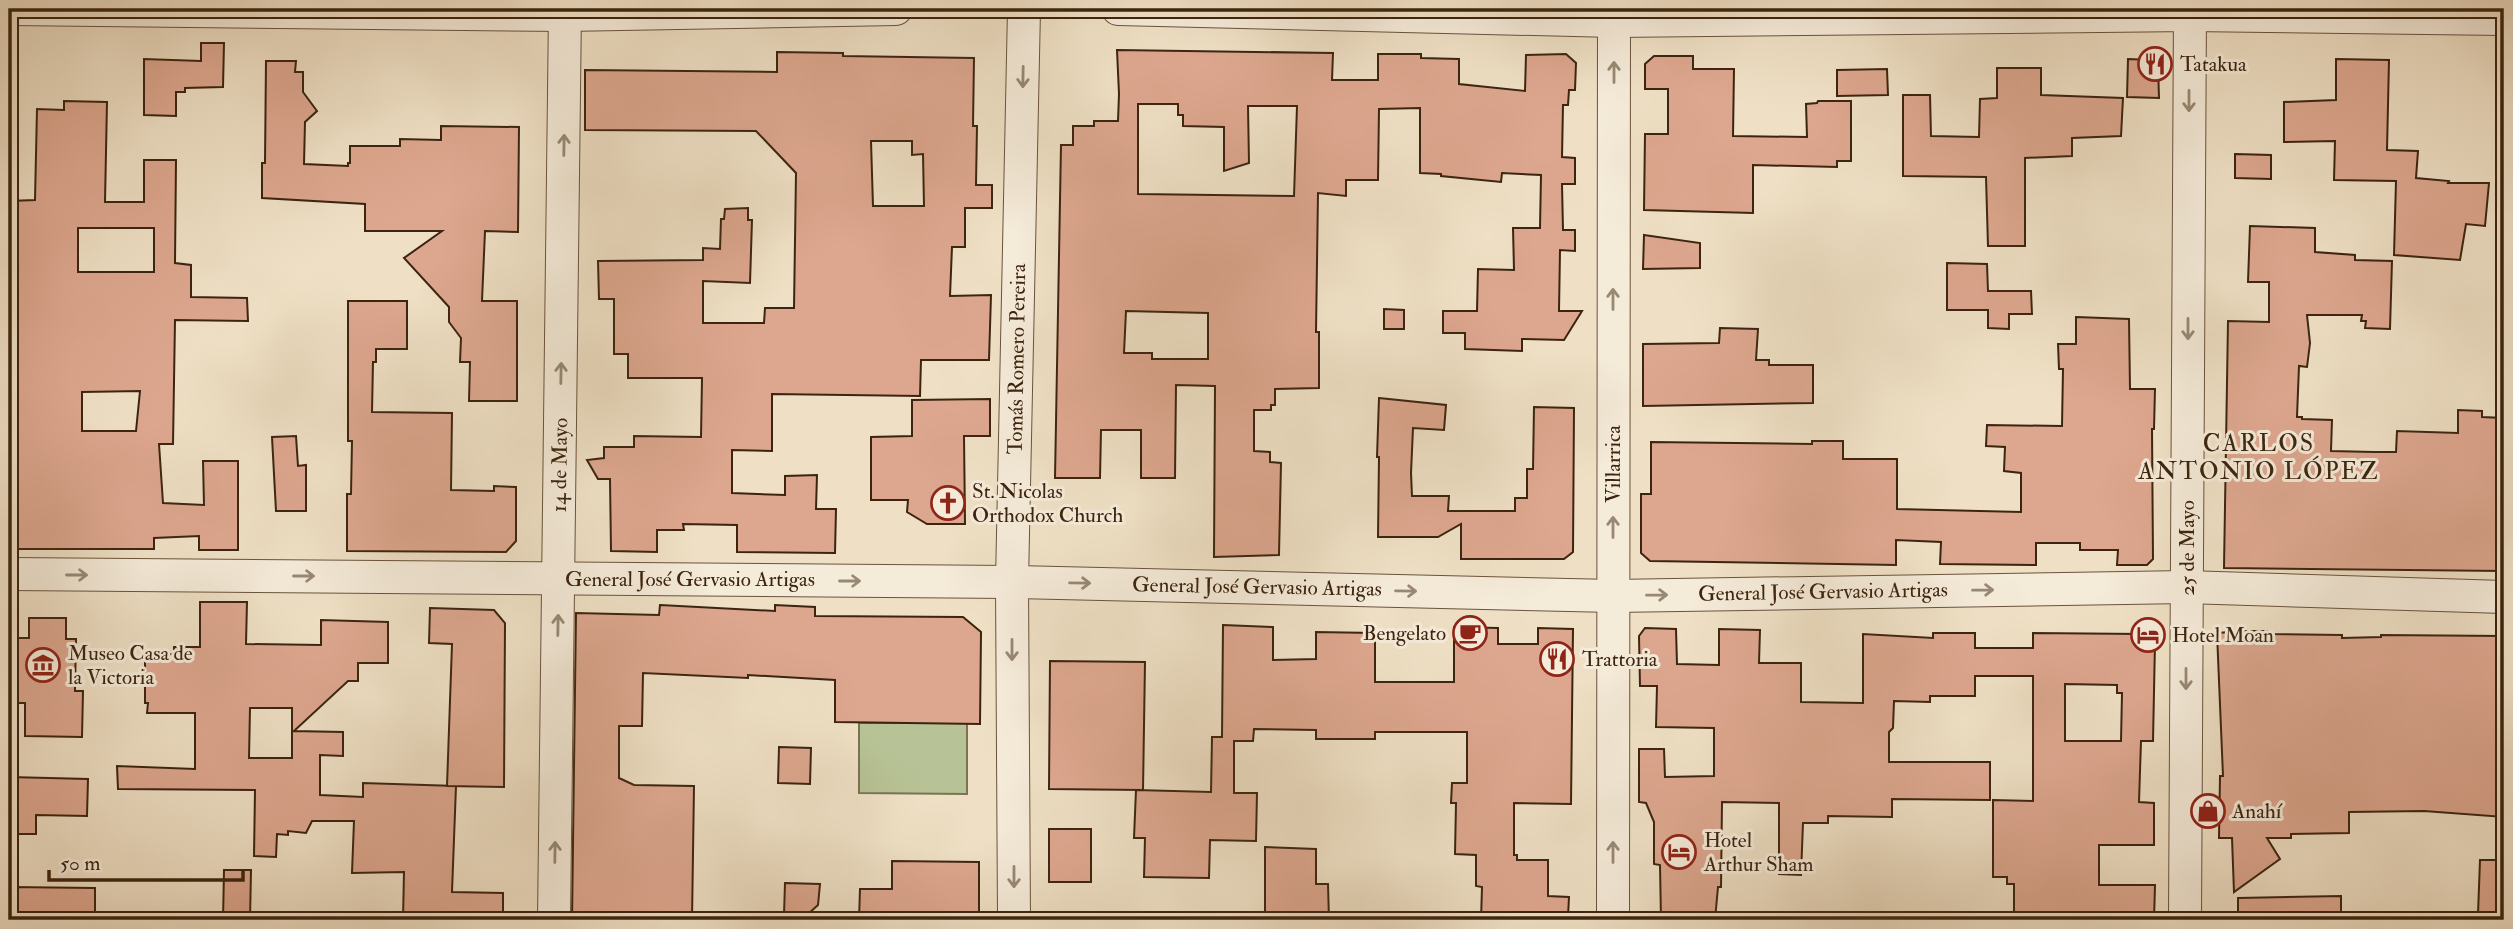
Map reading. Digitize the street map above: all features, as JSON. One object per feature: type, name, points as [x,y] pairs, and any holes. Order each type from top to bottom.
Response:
[{"type":"street","points":[[9,9],[565,12],[895,9]]},
{"type":"street","name":"Tomás Romero Pereira","points":[[1014,920],[1012,582],[1024,9]]},
{"type":"street","points":[[1118,9],[1614,15],[2190,12],[2504,19]]},
{"type":"street","name":"14 de Mayo","points":[[554,920],[565,12]]},
{"type":"street","name":"25 de Mayo","points":[[2185,920],[2190,12]]},
{"type":"street","name":"Villarrica","points":[[1613,920],[1614,15]]},
{"type":"street","name":"General José Gervasio Artigas","points":[[9,574],[1012,582],[1613,596],[2186,587],[2504,597]]},
{"type":"green space","points":[[859,723],[967,723],[967,794],[859,793]]},
{"type":"building","points":[[201,43],[224,43],[223,87],[185,88],[185,92],[176,92],[176,116],[144,115],[144,59],[201,61]]},
{"type":"building","points":[[1117,50],[1333,53],[1332,80],[1378,80],[1378,54],[1421,54],[1421,58],[1459,59],[1459,84],[1525,91],[1526,55],[1566,54],[1576,63],[1575,90],[1569,90],[1568,105],[1563,105],[1562,157],[1575,158],[1575,184],[1562,184],[1563,230],[1575,230],[1575,251],[1560,250],[1559,311],[1582,311],[1564,340],[1522,339],[1522,351],[1465,349],[1465,333],[1443,333],[1443,311],[1477,311],[1478,269],[1514,270],[1513,228],[1540,228],[1541,175],[1502,173],[1501,182],[1420,173],[1420,108],[1379,109],[1378,180],[1346,180],[1346,196],[1318,193],[1316,332],[1319,332],[1319,388],[1275,389],[1275,405],[1271,405],[1271,410],[1254,410],[1254,451],[1270,452],[1270,462],[1281,463],[1279,555],[1214,557],[1215,386],[1176,385],[1175,478],[1141,478],[1141,430],[1101,430],[1100,478],[1055,478],[1061,145],[1073,145],[1073,126],[1094,126],[1094,121],[1118,121]],"holes":[[[1138,104],[1178,104],[1178,115],[1183,115],[1183,126],[1224,127],[1224,171],[1249,163],[1248,106],[1297,106],[1294,196],[1138,194]],[[1126,311],[1208,313],[1208,359],[1152,359],[1152,353],[1124,353]]]},
{"type":"building","points":[[777,52],[974,58],[976,185],[992,185],[992,208],[965,208],[965,247],[952,247],[950,296],[991,295],[989,360],[921,360],[920,396],[772,394],[772,451],[732,450],[732,493],[785,495],[785,476],[817,475],[816,509],[836,509],[835,553],[737,552],[737,525],[683,524],[684,530],[657,530],[657,552],[611,551],[610,479],[598,479],[587,460],[604,458],[604,447],[634,447],[634,436],[701,437],[702,378],[628,378],[628,354],[614,354],[614,299],[599,299],[598,261],[703,260],[703,248],[720,249],[721,219],[724,219],[725,209],[748,208],[748,220],[752,220],[750,283],[703,281],[703,323],[764,323],[765,308],[794,308],[796,173],[756,131],[585,130],[585,70],[777,72]],"holes":[[[871,141],[912,141],[912,155],[923,154],[924,206],[873,206]]]},
{"type":"building","points":[[1654,56],[1693,56],[1693,69],[1734,69],[1733,136],[1807,137],[1806,104],[1818,101],[1851,101],[1851,161],[1837,161],[1837,167],[1753,165],[1753,213],[1644,210],[1645,134],[1668,134],[1668,89],[1645,89],[1645,64]]},
{"type":"building","points":[[2128,59],[2151,60],[2158,65],[2159,98],[2127,97]]},
{"type":"building","points":[[2336,59],[2389,60],[2387,150],[2418,151],[2416,178],[2449,181],[2448,183],[2489,183],[2485,226],[2466,224],[2460,260],[2394,255],[2396,181],[2334,180],[2335,141],[2284,142],[2284,102],[2336,100]]},
{"type":"building","points":[[266,61],[296,61],[295,72],[303,72],[303,92],[317,111],[305,122],[304,164],[348,166],[350,146],[400,146],[400,139],[441,140],[441,126],[519,127],[518,232],[485,231],[482,301],[517,301],[517,401],[469,401],[470,362],[460,362],[461,338],[449,322],[449,307],[404,258],[442,231],[365,231],[365,204],[262,198]]},
{"type":"building","points":[[1997,68],[2041,68],[2041,95],[2123,98],[2121,136],[2072,138],[2072,156],[2025,158],[2025,246],[1988,246],[1986,177],[1903,176],[1903,95],[1930,95],[1931,136],[1979,137],[1980,99],[1997,98]]},
{"type":"building","points":[[1887,69],[1888,95],[1837,96],[1837,70]]},
{"type":"building","points":[[64,101],[107,102],[105,202],[144,202],[144,160],[176,160],[175,263],[191,265],[191,297],[247,298],[248,321],[175,320],[173,444],[159,444],[163,503],[204,505],[203,461],[238,461],[238,550],[199,550],[199,536],[154,538],[154,549],[9,549],[9,201],[35,200],[37,109],[64,110]],"holes":[[[78,228],[154,228],[154,272],[78,272]],[[140,391],[136,431],[82,431],[82,392]]]},
{"type":"building","points":[[2235,154],[2271,155],[2271,179],[2235,178]]},
{"type":"building","points":[[2250,226],[2315,228],[2315,252],[2355,255],[2355,260],[2392,261],[2390,329],[2365,328],[2366,321],[2361,321],[2362,315],[2307,315],[2310,343],[2307,367],[2299,366],[2297,417],[2332,420],[2331,451],[2374,452],[2396,452],[2397,431],[2458,433],[2458,410],[2482,411],[2482,417],[2504,418],[2504,571],[2224,568],[2228,321],[2269,322],[2269,282],[2248,282]]},
{"type":"building","points":[[1644,235],[1700,243],[1700,268],[1643,269]]},
{"type":"building","points":[[1947,263],[1987,264],[1988,291],[2031,291],[2032,314],[2009,314],[2009,329],[1988,328],[1988,310],[1947,310]]},
{"type":"building","points":[[348,301],[407,301],[407,349],[376,349],[376,362],[373,362],[372,412],[452,413],[451,490],[494,491],[494,486],[516,487],[516,541],[506,552],[347,551],[347,494],[351,494],[352,441],[348,441]]},
{"type":"building","points":[[1384,309],[1404,310],[1404,329],[1384,329]]},
{"type":"building","points":[[2076,317],[2129,319],[2130,389],[2155,389],[2152,429],[2153,559],[2147,565],[2117,565],[2118,550],[2080,550],[2080,543],[2036,543],[2036,565],[1940,564],[1941,542],[1896,540],[1896,565],[1650,561],[1641,553],[1641,494],[1651,494],[1651,442],[1812,444],[1812,441],[1843,441],[1843,459],[1897,459],[1897,509],[2021,512],[2021,473],[2004,471],[2005,447],[1986,446],[1987,425],[2062,426],[2063,369],[2059,369],[2058,344],[2076,344]]},
{"type":"building","points":[[1720,328],[1758,329],[1756,360],[1769,360],[1769,365],[1813,365],[1813,403],[1643,406],[1643,344],[1719,343]]},
{"type":"building","points":[[1379,398],[1446,405],[1444,430],[1413,428],[1411,473],[1412,496],[1449,496],[1448,511],[1515,511],[1515,498],[1527,498],[1527,469],[1533,469],[1534,407],[1574,408],[1573,552],[1564,559],[1461,559],[1461,524],[1438,537],[1378,537]]},
{"type":"building","points":[[990,399],[990,436],[964,436],[965,524],[927,524],[907,512],[908,500],[871,500],[871,437],[912,436],[912,400]]},
{"type":"building","points":[[296,436],[298,466],[306,465],[306,511],[276,511],[272,437]]},
{"type":"building","points":[[200,602],[247,602],[246,644],[321,645],[321,620],[388,622],[388,663],[358,663],[358,681],[348,681],[294,731],[343,732],[343,756],[320,755],[320,795],[363,797],[363,783],[456,786],[452,892],[503,893],[503,920],[403,920],[404,872],[352,873],[354,821],[312,821],[306,833],[288,831],[288,835],[277,834],[276,857],[254,856],[255,790],[118,789],[117,766],[195,769],[195,713],[147,713],[145,660],[153,660],[153,654],[174,654],[174,647],[200,647]],"holes":[[[250,708],[292,708],[292,758],[249,758]]]},
{"type":"building","points":[[660,605],[775,611],[775,605],[815,607],[815,616],[963,617],[981,632],[980,724],[835,722],[835,680],[643,673],[642,726],[619,726],[619,778],[634,785],[694,786],[692,920],[572,920],[576,613],[659,615]]},
{"type":"building","points":[[430,608],[494,610],[505,623],[504,787],[447,786],[452,644],[429,643]]},
{"type":"building","name":"Museo Casa de la Victoria","points":[[29,618],[66,618],[66,639],[76,639],[75,691],[83,691],[82,737],[25,736],[25,703],[9,703],[10,638],[29,638]]},
{"type":"building","points":[[1223,625],[1273,627],[1273,660],[1316,659],[1316,632],[1375,633],[1375,682],[1454,682],[1454,627],[1498,628],[1498,644],[1538,644],[1538,628],[1573,629],[1571,804],[1514,803],[1514,855],[1517,855],[1517,860],[1548,860],[1548,896],[1569,897],[1568,917],[1481,920],[1482,887],[1476,886],[1476,855],[1455,854],[1456,803],[1451,803],[1452,783],[1467,783],[1467,732],[1375,732],[1375,739],[1316,739],[1316,730],[1254,729],[1253,741],[1234,741],[1234,793],[1257,793],[1256,841],[1210,840],[1209,878],[1144,877],[1145,838],[1134,838],[1136,790],[1211,792],[1212,737],[1222,737]]},
{"type":"building","points":[[1645,628],[1676,629],[1677,664],[1719,665],[1719,629],[1760,630],[1759,663],[1801,663],[1801,702],[1863,703],[1863,634],[1933,638],[1933,633],[1975,633],[1975,648],[2033,648],[2033,633],[2141,634],[2141,642],[2155,642],[2153,741],[2141,741],[2139,802],[2154,803],[2154,845],[2099,845],[2099,885],[2155,885],[2154,920],[2014,917],[2014,884],[2007,884],[2007,877],[1993,877],[1993,800],[2033,801],[2033,676],[1975,676],[1975,696],[1930,696],[1930,702],[1894,701],[1893,728],[1889,732],[1889,762],[1990,762],[1990,800],[1892,799],[1892,817],[1828,816],[1828,823],[1803,823],[1801,875],[1779,874],[1779,803],[1722,802],[1721,887],[1718,887],[1715,920],[1661,920],[1660,865],[1654,864],[1654,822],[1646,803],[1639,802],[1639,749],[1664,749],[1665,777],[1714,776],[1714,728],[1656,727],[1657,686],[1640,686],[1639,636]],"holes":[[[2065,684],[2117,685],[2117,693],[2122,693],[2121,741],[2065,741]]]},
{"type":"building","points":[[2245,631],[2342,635],[2342,638],[2381,635],[2504,636],[2504,817],[2424,811],[2349,812],[2349,833],[2291,834],[2291,838],[2267,838],[2280,859],[2234,892],[2232,838],[2219,838],[2220,776],[2223,776],[2217,633]]},
{"type":"building","points":[[1050,661],[1145,662],[1143,790],[1049,789]]},
{"type":"building","points":[[779,747],[811,748],[810,784],[778,783]]},
{"type":"building","points":[[9,777],[88,779],[87,816],[36,815],[36,834],[9,834]]},
{"type":"building","points":[[1049,829],[1091,829],[1091,882],[1049,882]]},
{"type":"building","points":[[1265,847],[1316,849],[1316,884],[1328,884],[1329,920],[1265,920]]},
{"type":"building","points":[[2480,860],[2502,860],[2501,895],[2504,896],[2504,915],[2478,914]]},
{"type":"building","points":[[892,861],[979,862],[979,920],[859,920],[860,889],[892,889]]},
{"type":"building","points":[[224,870],[251,870],[250,920],[223,920]]},
{"type":"building","points":[[785,883],[820,884],[818,905],[807,915],[784,915]]},
{"type":"building","points":[[9,887],[95,888],[95,920],[9,920]]},
{"type":"building","points":[[2341,896],[2341,916],[2314,916],[2314,920],[2238,920],[2238,898]]},
{"type":"place","name":"Tatakua","points":[[2155,64]]},
{"type":"place","name":"St. Nicolas Orthodox Church","points":[[948,503]]},
{"type":"place","name":"Bengelato","points":[[1470,633]]},
{"type":"place","name":"Hotel Moan","points":[[2148,635]]},
{"type":"place","name":"Trattoria","points":[[1557,659]]},
{"type":"place","name":"Museo Casa de la Victoria","points":[[43,665]]},
{"type":"place","name":"Anahí","points":[[2208,811]]},
{"type":"place","name":"Hotel Arthur Sham","points":[[1679,852]]},
{"type":"district","name":"CARLOS ANTONIO LÓPEZ","points":[[2259,457]]}]
